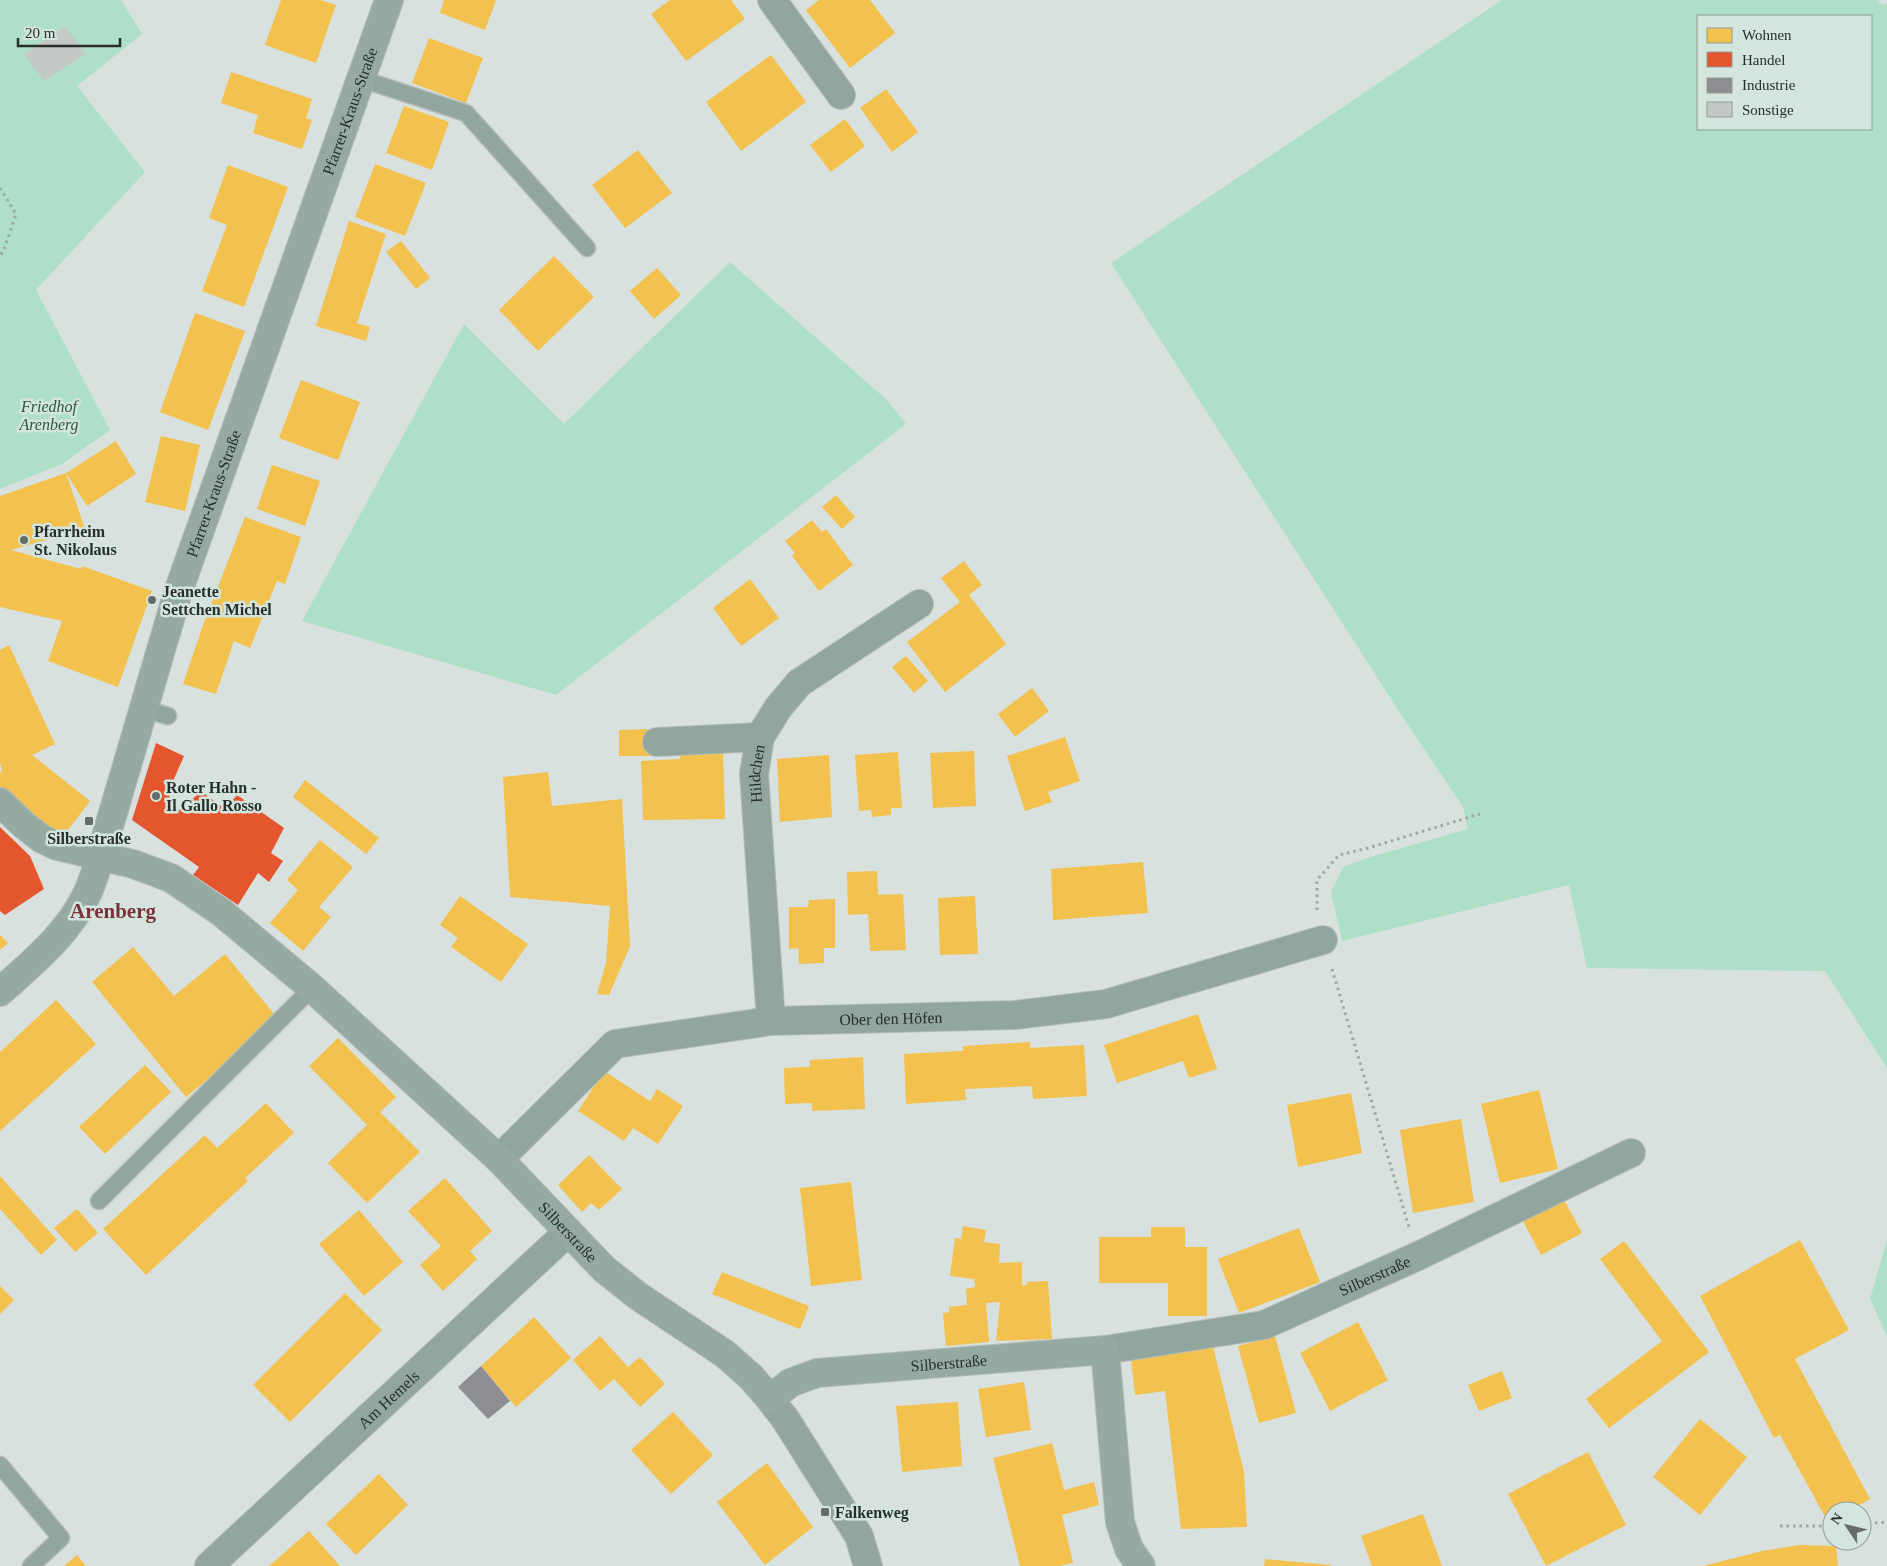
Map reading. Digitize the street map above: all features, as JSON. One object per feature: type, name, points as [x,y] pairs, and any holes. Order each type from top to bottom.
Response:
[{"type":"street","name":"Pfarrer-Kraus-Straße","points":[[0,992],[50,946],[67,927],[88,893],[156,713],[178,592],[389,0]]},
{"type":"street","points":[[772,0],[841,95]]},
{"type":"street","name":"Hildchen","points":[[771,1021],[754,774],[760,737],[778,708],[799,683],[919,604]]},
{"type":"street","points":[[657,742],[760,737]]},
{"type":"street","name":"Silberstraße","points":[[0,802],[42,839],[57,846],[133,864],[170,878],[221,912],[312,988],[499,1159],[604,1269],[638,1296],[725,1354],[770,1399],[790,1383],[817,1373],[1105,1350],[1264,1324],[1418,1256],[1630,1153]]},
{"type":"street","name":"Ober den Höfen","points":[[499,1159],[615,1044],[771,1021],[1015,1015],[1106,1004],[1324,940]]},
{"type":"street","name":"Am Hemels","points":[[209,1566],[568,1232]]},
{"type":"street","points":[[1105,1350],[1120,1522],[1129,1549],[1141,1566]]},
{"type":"street","points":[[770,1399],[786,1420],[859,1536],[868,1566]]},
{"type":"lane","points":[[361,79],[466,113],[587,248]]},
{"type":"lane","points":[[99,1201],[312,988]]},
{"type":"lane","points":[[0,1465],[61,1538],[31,1566]]},
{"type":"path","points":[[0,188],[16,214],[3,252],[0,255]]},
{"type":"path","points":[[1418,1256],[1316,911],[1317,880],[1339,855],[1480,814]]},
{"type":"path","points":[[1872,1523],[1887,1522]]},
{"type":"path","points":[[1780,1526],[1822,1526]]},
{"type":"green space","name":"Friedhof Arenberg","points":[[0,0],[121,0],[142,34],[77,86],[145,172],[36,290],[110,430],[62,464],[0,489]]},
{"type":"green space","points":[[1502,0],[1878,0],[1882,5],[1887,3],[1887,1068],[1825,971],[1587,968],[1569,885],[1342,941],[1331,892],[1343,867],[1367,858],[1468,829],[1463,807],[1402,716],[1111,263]]},
{"type":"green space","points":[[730,262],[887,400],[906,424],[556,695],[302,621],[464,324],[564,424]]},
{"type":"green space","points":[[1887,1240],[1887,1336],[1870,1299]]},
{"type":"building: Wohnen","points":[[281,0],[321,0],[336,5],[316,63],[265,45]]},
{"type":"building: Wohnen","points":[[444,0],[496,0],[485,30],[440,13]]},
{"type":"building: Wohnen","points":[[670,0],[731,0],[745,19],[686,61],[651,14]]},
{"type":"building: Wohnen","points":[[819,0],[870,0],[895,33],[850,68],[806,10]]},
{"type":"building: Wohnen","points":[[429,38],[483,58],[466,103],[412,83]]},
{"type":"building: Wohnen","points":[[771,55],[806,102],[741,151],[706,102]]},
{"type":"building: Wohnen","points":[[231,72],[312,99],[306,118],[312,120],[302,149],[253,133],[258,115],[221,103]]},
{"type":"building: Wohnen","points":[[886,89],[918,132],[892,152],[860,108]]},
{"type":"building: Wohnen","points":[[404,106],[449,122],[432,170],[386,153]]},
{"type":"building: Wohnen","points":[[845,119],[865,146],[831,172],[810,145]]},
{"type":"building: Wohnen","points":[[638,150],[672,193],[625,228],[592,185]]},
{"type":"building: Wohnen","points":[[375,164],[426,183],[405,236],[355,217]]},
{"type":"building: Wohnen","points":[[228,165],[288,187],[244,307],[202,291],[227,225],[209,218]]},
{"type":"building: Wohnen","points":[[349,221],[386,234],[357,323],[370,327],[366,341],[316,326]]},
{"type":"building: Wohnen","points":[[401,241],[430,278],[416,289],[386,252]]},
{"type":"building: Wohnen","points":[[554,256],[594,297],[538,351],[499,310]]},
{"type":"building: Wohnen","points":[[657,268],[681,295],[654,319],[630,291]]},
{"type":"building: Wohnen","points":[[195,313],[245,331],[208,430],[160,412]]},
{"type":"building: Wohnen","points":[[301,380],[360,402],[338,460],[279,438]]},
{"type":"building: Wohnen","points":[[161,436],[200,445],[185,511],[145,502]]},
{"type":"building: Wohnen","points":[[116,441],[136,474],[87,506],[66,473]]},
{"type":"building: Wohnen","points":[[272,465],[320,481],[305,526],[257,509]]},
{"type":"building: Wohnen","points":[[66,473],[85,529],[11,550],[81,569],[82,566],[152,591],[118,687],[48,661],[62,621],[0,607],[0,496]]},
{"type":"building: Wohnen","points":[[836,495],[855,517],[842,529],[822,507]]},
{"type":"building: Wohnen","points":[[245,517],[301,537],[285,584],[277,581],[250,648],[234,641],[216,694],[183,684],[202,628]]},
{"type":"building: Wohnen","points":[[812,520],[822,532],[826,529],[853,565],[819,591],[792,556],[795,553],[785,541]]},
{"type":"building: Wohnen","points":[[964,561],[982,585],[969,595],[1006,644],[945,692],[907,642],[960,602],[941,578]]},
{"type":"building: Wohnen","points":[[750,579],[779,618],[741,646],[713,608]]},
{"type":"building: Wohnen","points":[[9,645],[55,744],[32,755],[90,801],[59,842],[0,787],[2,769],[0,763],[0,650]]},
{"type":"building: Wohnen","points":[[906,656],[928,681],[914,693],[892,667]]},
{"type":"building: Wohnen","points":[[1032,688],[1049,711],[1015,737],[998,714]]},
{"type":"building: Wohnen","points":[[653,729],[653,756],[619,756],[619,730]]},
{"type":"building: Wohnen","points":[[1065,737],[1080,781],[1048,792],[1052,802],[1025,811],[1007,756]]},
{"type":"building: Wohnen","points":[[723,751],[725,819],[643,820],[641,761],[680,759],[680,752]]},
{"type":"building: Wohnen","points":[[974,751],[976,806],[933,808],[930,753]]},
{"type":"building: Wohnen","points":[[898,752],[902,808],[891,808],[891,815],[872,817],[871,810],[859,811],[855,755]]},
{"type":"building: Wohnen","points":[[829,755],[832,817],[780,822],[777,759]]},
{"type":"building: Wohnen","points":[[548,772],[552,806],[622,799],[630,946],[609,995],[597,994],[606,963],[610,906],[510,897],[503,777]]},
{"type":"building: Wohnen","points":[[305,780],[379,838],[366,854],[293,797]]},
{"type":"building: Wohnen","points":[[320,840],[353,867],[319,907],[331,917],[303,951],[270,923],[298,890],[287,880]]},
{"type":"building: Wohnen","points":[[1143,862],[1148,913],[1053,920],[1051,869]]},
{"type":"building: Wohnen","points":[[877,871],[878,895],[903,894],[906,950],[870,951],[868,914],[848,915],[847,872]]},
{"type":"building: Wohnen","points":[[460,896],[528,944],[501,982],[451,947],[458,938],[440,925]]},
{"type":"building: Wohnen","points":[[975,896],[978,954],[940,955],[938,898]]},
{"type":"building: Wohnen","points":[[835,899],[835,948],[824,948],[824,963],[799,964],[798,948],[789,949],[789,907],[808,907],[809,900]]},
{"type":"building: Wohnen","points":[[0,935],[8,943],[0,950]]},
{"type":"building: Wohnen","points":[[133,947],[174,996],[225,954],[279,1020],[186,1097],[92,982]]},
{"type":"building: Wohnen","points":[[56,1000],[96,1044],[0,1131],[0,1052]]},
{"type":"building: Wohnen","points":[[1198,1014],[1217,1069],[1189,1078],[1183,1061],[1117,1083],[1104,1045]]},
{"type":"building: Wohnen","points":[[338,1038],[396,1097],[380,1112],[420,1152],[367,1203],[328,1163],[367,1125],[309,1066]]},
{"type":"building: Wohnen","points":[[1030,1042],[1030,1048],[1084,1045],[1087,1096],[1033,1099],[1032,1086],[965,1089],[966,1100],[906,1104],[904,1054],[963,1051],[963,1046]]},
{"type":"building: Wohnen","points":[[863,1057],[865,1109],[812,1111],[812,1103],[785,1104],[784,1068],[810,1067],[810,1060]]},
{"type":"building: Wohnen","points":[[145,1065],[171,1092],[105,1154],[79,1127]]},
{"type":"building: Wohnen","points":[[604,1071],[650,1101],[657,1089],[683,1106],[658,1144],[633,1128],[624,1141],[578,1111]]},
{"type":"building: Wohnen","points":[[1539,1090],[1558,1169],[1500,1183],[1481,1104]]},
{"type":"building: Wohnen","points":[[1351,1093],[1362,1153],[1298,1167],[1287,1105]]},
{"type":"building: Wohnen","points":[[266,1103],[294,1133],[245,1178],[248,1181],[146,1275],[103,1229],[205,1135],[217,1148]]},
{"type":"building: Wohnen","points":[[1461,1119],[1474,1202],[1413,1213],[1400,1130]]},
{"type":"building: Wohnen","points":[[589,1155],[622,1189],[599,1210],[591,1203],[582,1212],[558,1185]]},
{"type":"building: Wohnen","points":[[0,1176],[57,1240],[41,1255],[0,1209]]},
{"type":"building: Wohnen","points":[[445,1178],[492,1231],[470,1251],[477,1259],[443,1291],[420,1265],[441,1246],[408,1211]]},
{"type":"building: Wohnen","points":[[851,1182],[862,1280],[811,1286],[800,1188]]},
{"type":"building: Wohnen","points":[[1563,1198],[1582,1233],[1541,1255],[1523,1221]]},
{"type":"building: Wohnen","points":[[77,1209],[98,1233],[75,1252],[54,1228]]},
{"type":"building: Wohnen","points":[[359,1210],[403,1262],[364,1296],[319,1244]]},
{"type":"building: Wohnen","points":[[963,1226],[986,1230],[984,1242],[1000,1244],[999,1263],[1022,1262],[1022,1285],[1027,1285],[1026,1282],[1048,1281],[1052,1339],[996,1341],[1000,1302],[986,1303],[989,1342],[946,1346],[943,1313],[949,1312],[949,1307],[967,1305],[966,1289],[975,1287],[974,1279],[950,1276],[955,1238],[961,1239]]},
{"type":"building: Wohnen","points":[[1151,1227],[1185,1227],[1185,1247],[1207,1247],[1207,1316],[1168,1316],[1168,1283],[1099,1283],[1099,1237],[1151,1237]]},
{"type":"building: Wohnen","points":[[1299,1228],[1320,1282],[1239,1313],[1218,1259]]},
{"type":"building: Wohnen","points":[[1800,1240],[1849,1330],[1795,1359],[1870,1499],[1866,1501],[1822,1501],[1822,1511],[1780,1435],[1774,1438],[1700,1296]]},
{"type":"building: Wohnen","points":[[1624,1241],[1709,1352],[1609,1428],[1586,1399],[1662,1341],[1600,1259]]},
{"type":"building: Wohnen","points":[[722,1272],[809,1306],[800,1329],[712,1294]]},
{"type":"building: Wohnen","points":[[0,1286],[14,1300],[0,1314]]},
{"type":"building: Wohnen","points":[[345,1293],[382,1330],[290,1422],[253,1385]]},
{"type":"building: Wohnen","points":[[534,1317],[571,1358],[516,1407],[481,1366]]},
{"type":"building: Wohnen","points":[[1358,1322],[1388,1380],[1330,1411],[1300,1353]]},
{"type":"building: Wohnen","points":[[600,1336],[628,1367],[640,1357],[665,1384],[640,1407],[614,1379],[600,1391],[573,1360]]},
{"type":"building: Wohnen","points":[[1275,1336],[1296,1413],[1259,1423],[1238,1346]]},
{"type":"building: Wohnen","points":[[1213,1347],[1244,1472],[1247,1527],[1181,1529],[1165,1391],[1135,1395],[1130,1350]]},
{"type":"building: Wohnen","points":[[1502,1371],[1512,1398],[1479,1411],[1468,1385]]},
{"type":"building: Wohnen","points":[[1024,1382],[1031,1430],[986,1437],[978,1389]]},
{"type":"building: Wohnen","points":[[958,1402],[962,1466],[902,1472],[896,1406]]},
{"type":"building: Wohnen","points":[[673,1412],[713,1455],[671,1494],[631,1450]]},
{"type":"building: Wohnen","points":[[1700,1419],[1747,1457],[1700,1515],[1653,1477]]},
{"type":"building: Wohnen","points":[[1052,1443],[1064,1490],[1094,1482],[1099,1505],[1062,1515],[1073,1563],[1060,1566],[1020,1566],[993,1458]]},
{"type":"building: Wohnen","points":[[1588,1452],[1626,1525],[1546,1566],[1508,1494]]},
{"type":"building: Wohnen","points":[[767,1463],[813,1527],[765,1565],[717,1502]]},
{"type":"building: Wohnen","points":[[379,1474],[408,1505],[356,1555],[326,1524]]},
{"type":"building: Wohnen","points":[[1423,1514],[1442,1566],[1372,1566],[1361,1536]]},
{"type":"building: Wohnen","points":[[309,1531],[340,1566],[269,1566]]},
{"type":"building: Wohnen","points":[[1800,1545],[1822,1546],[1822,1551],[1836,1551],[1838,1566],[1703,1566],[1762,1551]]},
{"type":"building: Wohnen","points":[[77,1555],[86,1566],[64,1566]]},
{"type":"building: Wohnen","points":[[1265,1559],[1331,1565],[1331,1566],[1264,1566]]},
{"type":"building: Handel","points":[[156,743],[184,756],[170,788],[169,807],[181,810],[201,791],[225,809],[237,795],[284,828],[271,853],[283,861],[269,882],[258,873],[238,905],[193,875],[199,867],[132,820]]},
{"type":"building: Handel","points":[[0,827],[30,856],[44,889],[5,915],[0,911]]},
{"type":"building: Industrie","points":[[481,1366],[510,1401],[488,1419],[458,1387]]},
{"type":"building: Sonstige","points":[[65,26],[86,54],[44,81],[24,54]]},
{"type":"place","name":"Pfarrheim St. Nikolaus","points":[[24,540]]},
{"type":"place","name":"Jeanette Settchen Michel","points":[[152,600]]},
{"type":"place","name":"Roter Hahn - Il Gallo Rosso","points":[[156,796]]},
{"type":"place","name":"Silberstraße","points":[[89,821]]},
{"type":"place","name":"Falkenweg","points":[[825,1512]]},
{"type":"district","name":"Arenberg","points":[[113,911]]}]
